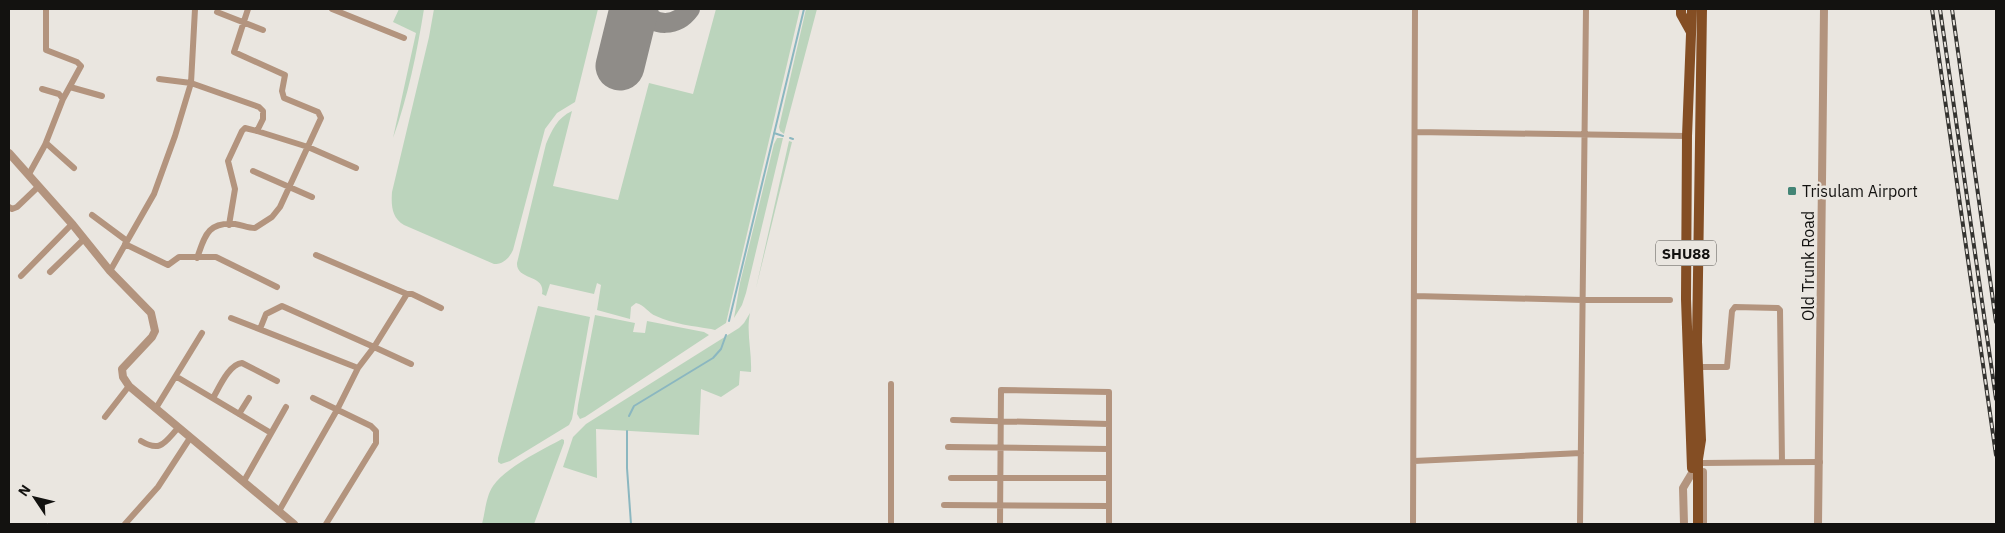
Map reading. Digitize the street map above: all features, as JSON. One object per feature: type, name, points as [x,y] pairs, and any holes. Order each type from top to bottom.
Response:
[{"type":"main road","points":[[1681,9],[1681,14],[1692,33]]},
{"type":"main road","name":"SHU88","points":[[1691,524],[1701,440],[1698,367],[1702,9]]},
{"type":"main road","name":"SHU88","points":[[1692,12],[1687,136],[1686,299],[1692,473],[1698,524]]},
{"type":"street","points":[[29,174],[46,143],[64,99],[81,66],[78,62],[46,50],[46,9]]},
{"type":"street","points":[[110,271],[154,194],[175,136],[190,83],[195,9]]},
{"type":"street","points":[[197,258],[206,232],[213,228],[230,225],[255,228],[272,217],[280,206],[320,122],[320,115],[284,98],[282,92],[285,75],[234,52],[242,22],[248,9]]},
{"type":"street","points":[[332,9],[404,38]]},
{"type":"street","points":[[1414,524],[1415,9]]},
{"type":"street","points":[[1580,524],[1586,9]]},
{"type":"street","name":"Old Trunk Road","points":[[1818,524],[1824,9]]},
{"type":"street","points":[[217,12],[264,30]]},
{"type":"street","points":[[159,79],[190,83],[262,108],[264,115],[257,131]]},
{"type":"street","points":[[70,88],[102,96]]},
{"type":"street","points":[[42,89],[59,94],[64,99]]},
{"type":"street","points":[[230,225],[235,189],[228,161],[245,128],[308,147],[356,168]]},
{"type":"street","points":[[1415,132],[1687,136]]},
{"type":"street","points":[[46,143],[74,168]]},
{"type":"street","points":[[9,153],[72,224],[110,271],[151,313],[155,331],[152,337],[122,369],[123,377],[129,386],[294,524]]},
{"type":"street","points":[[252,171],[312,197]]},
{"type":"street","points":[[9,207],[12,209],[17,207],[39,186]]},
{"type":"street","points":[[92,215],[126,243],[168,265],[179,257],[216,257],[277,287]]},
{"type":"street","points":[[21,276],[72,224]]},
{"type":"street","points":[[50,272],[84,239]]},
{"type":"street","points":[[316,255],[407,294],[412,294],[441,308]]},
{"type":"street","points":[[279,511],[337,410],[358,368],[374,347],[407,294]]},
{"type":"street","points":[[1414,296],[1670,300]]},
{"type":"street","points":[[260,329],[266,314],[282,306],[411,364]]},
{"type":"street","points":[[1698,367],[1727,366],[1732,311],[1735,307],[1778,308],[1780,310],[1782,462]]},
{"type":"street","points":[[231,318],[358,368]]},
{"type":"street","points":[[156,408],[202,333]]},
{"type":"street","points":[[213,398],[232,367],[238,363],[242,363],[277,381]]},
{"type":"street","points":[[176,376],[271,433]]},
{"type":"street","points":[[891,524],[892,384]]},
{"type":"street","points":[[105,417],[129,386]]},
{"type":"street","points":[[1000,524],[1001,390],[1109,392],[1109,524]]},
{"type":"street","points":[[239,414],[249,398]]},
{"type":"street","points":[[314,398],[370,426],[376,431],[376,443],[326,524]]},
{"type":"street","points":[[244,481],[286,407]]},
{"type":"street","points":[[953,420],[1109,424]]},
{"type":"street","points":[[141,441],[151,447],[161,446],[178,428]]},
{"type":"street","points":[[125,524],[158,487],[190,438]]},
{"type":"street","points":[[1701,440],[1703,524]]},
{"type":"street","points":[[948,447],[1109,449]]},
{"type":"street","points":[[1414,461],[1581,453]]},
{"type":"street","points":[[1703,463],[1820,462]]},
{"type":"street","points":[[1684,524],[1683,488],[1692,473]]},
{"type":"street","points":[[951,478],[1109,478]]},
{"type":"street","points":[[944,505],[1109,506]]},
{"type":"green space","points":[[399,9],[424,9],[412,74],[393,138],[416,33],[393,22]]},
{"type":"green space","points":[[434,9],[598,9],[575,102],[557,113],[545,129],[513,250],[508,258],[501,263],[494,264],[404,225],[397,219],[393,211],[392,192]]},
{"type":"green space","points":[[716,9],[800,9],[726,323],[715,330],[676,323],[653,315],[642,305],[636,303],[631,307],[630,319],[597,310],[601,285],[597,283],[594,294],[550,284],[546,296],[542,294],[540,283],[521,273],[517,263],[546,144],[553,129],[562,117],[572,111],[553,186],[618,200],[649,83],[693,94]]},
{"type":"green space","points":[[806,9],[817,9],[784,134],[780,131],[779,127]]},
{"type":"green space","points":[[777,138],[783,138],[746,293],[742,305],[734,318],[740,283]]},
{"type":"green space","points":[[789,141],[792,142],[756,288]]},
{"type":"green space","points":[[538,306],[590,317],[572,419],[569,425],[510,461],[501,464],[498,462],[498,458]]},
{"type":"green space","points":[[750,313],[751,372],[740,371],[739,385],[721,397],[701,389],[699,435],[596,429],[597,478],[563,467],[573,437],[586,424],[739,328]]},
{"type":"green space","points":[[595,315],[635,323],[633,332],[645,333],[647,321],[704,332],[709,335],[580,419],[577,414],[578,405]]},
{"type":"green space","points":[[562,439],[564,443],[534,524],[482,524],[489,495],[499,479],[506,472]]},
{"type":"waterway","points":[[729,321],[804,9]]},
{"type":"waterway","points":[[774,133],[783,136]]},
{"type":"waterway","points":[[629,416],[634,406],[713,358],[721,349],[726,335]]},
{"type":"waterway","points":[[627,431],[627,468],[631,524]]},
{"type":"taxiway","points":[[641,9],[652,20],[666,23],[679,19],[690,9]]},
{"type":"runway","points":[[620,66],[634,9]]},
{"type":"railway","points":[[1932,9],[1996,455]]},
{"type":"railway","points":[[1940,9],[1996,399]]},
{"type":"railway","points":[[1952,9],[1996,322]]},
{"type":"place","name":"Trisulam Airport","points":[[1792,191]]}]
